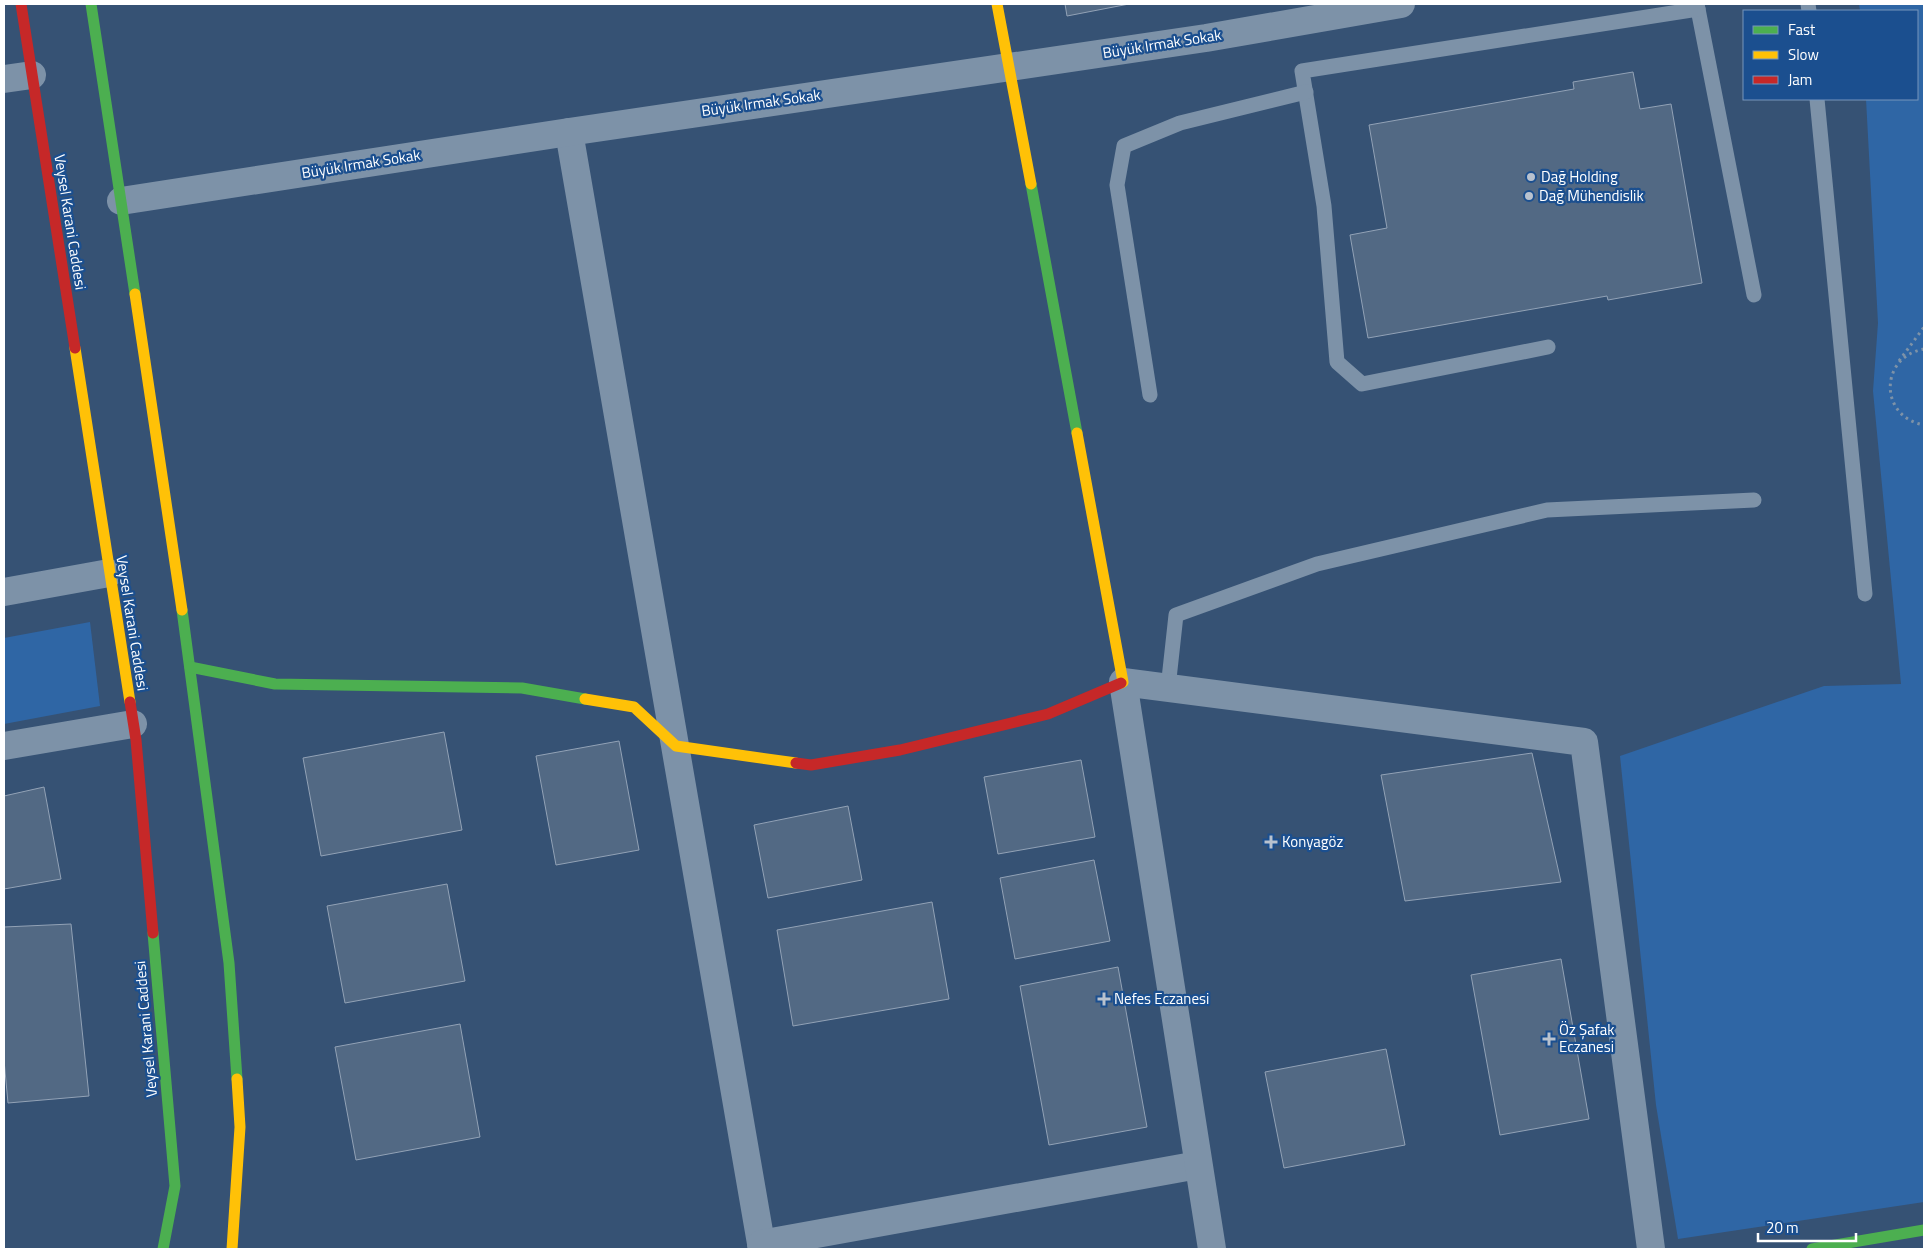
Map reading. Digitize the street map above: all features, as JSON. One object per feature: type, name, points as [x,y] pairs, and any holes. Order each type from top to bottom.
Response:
[{"type":"main road","name":"Veysel Karani Caddesi","points":[[21,4],[133,724],[175,1186],[163,1249]]},
{"type":"main road","points":[[92,4],[190,667],[230,973],[240,1127],[232,1249]]},
{"type":"main road","points":[[190,667],[275,684],[522,688],[634,707],[676,746],[811,765],[900,750],[1048,714],[1123,682],[1007,67],[997,4]]},
{"type":"main road","points":[[1812,1249],[1924,1230]]},
{"type":"street","name":"Büyük Irmak Sokak","points":[[121,201],[570,132],[1206,38],[1401,4]]},
{"type":"street","points":[[4,79],[32,75]]},
{"type":"street","points":[[570,132],[762,1247],[1198,1165]]},
{"type":"street","points":[[4,592],[109,573]]},
{"type":"street","points":[[1212,1249],[1123,682],[1584,742],[1652,1249]]},
{"type":"street","points":[[4,746],[133,724]]},
{"type":"lane","points":[[1548,347],[1362,384],[1337,362],[1324,206],[1302,72],[1697,6],[1754,295]]},
{"type":"lane","points":[[1150,395],[1116,185],[1124,146],[1180,123],[1306,92]]},
{"type":"lane","points":[[1818,100],[1865,594]]},
{"type":"lane","points":[[1168,688],[1176,615],[1318,564],[1547,510],[1754,500]]},
{"type":"path","points":[[1924,327],[1910,343],[1897,366],[1890,384],[1894,403],[1906,418],[1924,425]]},
{"type":"path","points":[[1897,366],[1906,356],[1924,349]]},
{"type":"shaded area","points":[[1859,4],[1924,4],[1924,1202],[1678,1239],[1656,1105],[1620,756],[1824,686],[1901,684],[1873,391],[1878,323],[1866,100],[1918,100],[1918,10],[1860,10]]},
{"type":"shaded area","points":[[90,622],[100,706],[4,724],[4,638]]},
{"type":"building","points":[[1065,4],[1129,4],[1067,16]]},
{"type":"building","name":"Dağ Holding","points":[[1633,72],[1640,109],[1671,104],[1702,283],[1608,300],[1607,296],[1368,338],[1350,235],[1387,228],[1369,125],[1574,89],[1573,82]]},
{"type":"building","points":[[444,732],[462,830],[321,856],[303,758]]},
{"type":"building","points":[[619,741],[639,850],[556,865],[536,756]]},
{"type":"building","points":[[1532,753],[1561,882],[1405,901],[1381,775]]},
{"type":"building","points":[[1081,760],[1095,837],[998,854],[984,777]]},
{"type":"building","points":[[44,787],[61,879],[4,889],[4,796]]},
{"type":"building","points":[[848,806],[862,880],[768,898],[754,825]]},
{"type":"building","points":[[1094,860],[1110,941],[1015,959],[1000,878]]},
{"type":"building","points":[[447,884],[465,981],[345,1003],[327,906]]},
{"type":"building","points":[[932,902],[949,999],[793,1026],[777,930]]},
{"type":"building","points":[[71,924],[89,1096],[8,1103],[4,1060],[4,927]]},
{"type":"building","points":[[1561,959],[1589,1119],[1500,1135],[1471,975]]},
{"type":"building","points":[[1118,967],[1147,1127],[1049,1145],[1020,986]]},
{"type":"building","points":[[460,1024],[480,1137],[356,1160],[335,1047]]},
{"type":"building","points":[[1386,1049],[1405,1145],[1284,1168],[1265,1072]]},
{"type":"traffic: fast","points":[[91,4],[135,294]]},
{"type":"traffic: fast","points":[[1031,184],[1077,433]]},
{"type":"traffic: fast","points":[[182,610],[229,963],[237,1079]]},
{"type":"traffic: fast","points":[[190,667],[275,684],[522,688],[585,699]]},
{"type":"traffic: fast","points":[[153,933],[175,1186],[163,1249]]},
{"type":"traffic: fast","points":[[1812,1249],[1924,1230]]},
{"type":"traffic: slow","points":[[997,4],[1031,184]]},
{"type":"traffic: slow","points":[[135,294],[182,610]]},
{"type":"traffic: slow","points":[[75,348],[130,702]]},
{"type":"traffic: slow","points":[[1077,433],[1123,682],[1121,683]]},
{"type":"traffic: slow","points":[[585,699],[634,707],[676,746],[796,763]]},
{"type":"traffic: slow","points":[[232,1249],[240,1127],[237,1079]]},
{"type":"traffic: jam","points":[[21,4],[75,348]]},
{"type":"traffic: jam","points":[[796,763],[811,765],[900,750],[1048,714],[1121,683]]},
{"type":"traffic: jam","points":[[130,702],[136,740],[153,933]]},
{"type":"place","name":"Dağ Holding","points":[[1531,177]]},
{"type":"place","name":"Dağ Mühendislik","points":[[1529,196]]},
{"type":"place","name":"Konyagöz","points":[[1271,842]]},
{"type":"place","name":"Nefes Eczanesi","points":[[1104,999]]},
{"type":"place","name":"Öz Şafak Eczanesi","points":[[1549,1039]]}]
